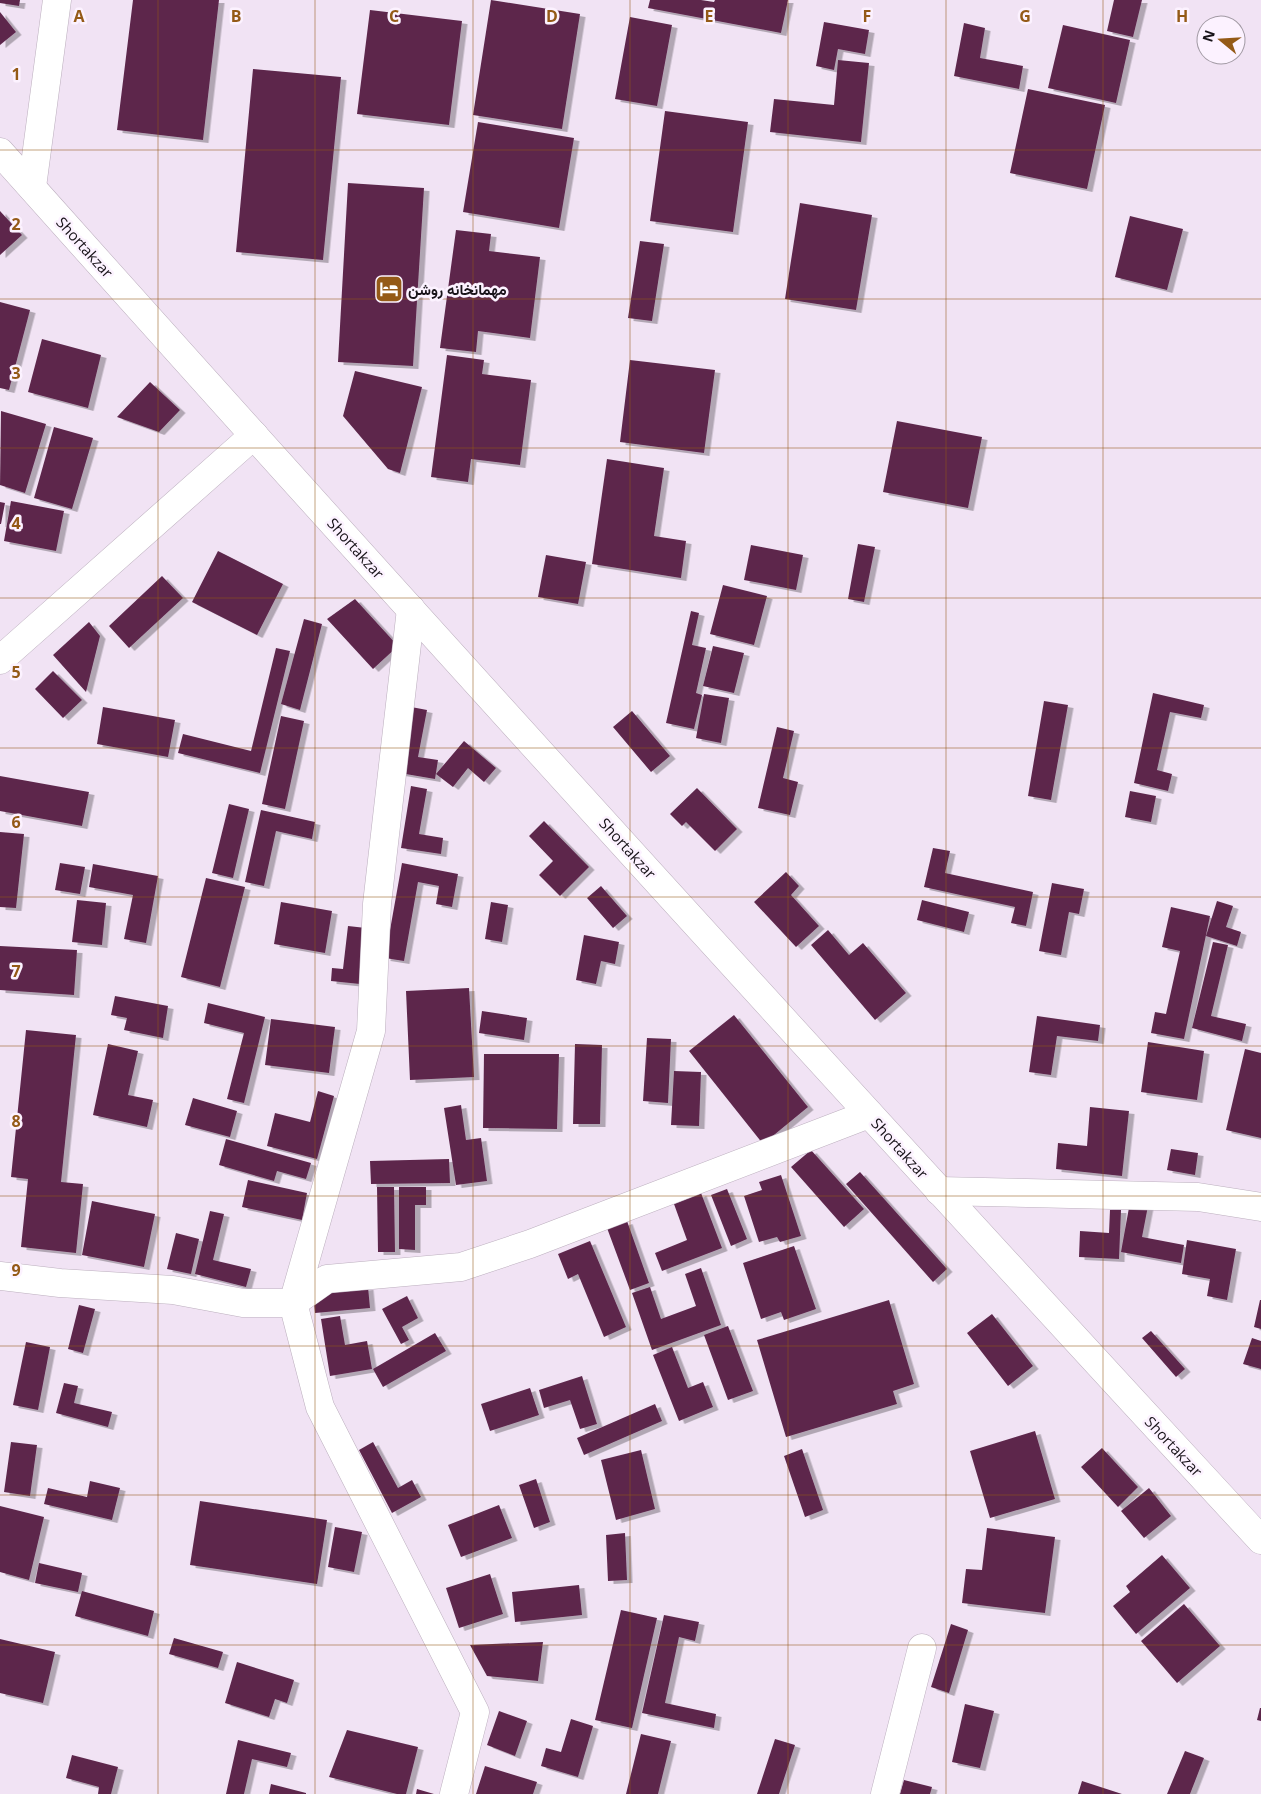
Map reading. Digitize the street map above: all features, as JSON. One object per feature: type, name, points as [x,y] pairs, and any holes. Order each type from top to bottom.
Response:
[{"type":"street","points":[[32,187],[57,0]]},
{"type":"street","name":"Shortakzar","points":[[0,152],[254,436],[869,1114],[1261,1540]]},
{"type":"street","points":[[0,660],[254,436]]},
{"type":"street","points":[[411,609],[377,904],[370,1031],[293,1303],[320,1407],[475,1712],[454,1794]]},
{"type":"street","points":[[0,1276],[60,1283],[173,1290],[243,1302],[293,1303],[327,1279],[462,1268],[869,1114]]},
{"type":"street","points":[[939,1191],[1198,1197],[1261,1207]]},
{"type":"street","points":[[885,1794],[922,1648]]},
{"type":"building","points":[[0,0],[20,0],[19,6],[0,3]]},
{"type":"building","points":[[133,0],[219,0],[203,140],[117,130]]},
{"type":"building","points":[[491,0],[580,14],[562,129],[473,115]]},
{"type":"building","points":[[650,0],[701,0],[714,2],[715,0],[788,0],[781,33],[648,8]]},
{"type":"building","points":[[1114,0],[1142,0],[1133,37],[1107,31]]},
{"type":"building","points":[[370,10],[462,21],[449,125],[357,114]]},
{"type":"building","points":[[0,12],[16,32],[0,45]]},
{"type":"building","points":[[630,17],[672,25],[657,106],[615,99]]},
{"type":"building","points":[[824,22],[869,30],[865,54],[838,49],[834,70],[816,66]]},
{"type":"building","points":[[964,23],[985,28],[980,58],[1023,66],[1019,89],[954,76]]},
{"type":"building","points":[[1063,25],[1130,40],[1116,103],[1048,88]]},
{"type":"building","points":[[838,60],[869,63],[861,142],[770,132],[774,99],[834,105]]},
{"type":"building","points":[[253,69],[341,77],[323,260],[236,252]]},
{"type":"building","points":[[1028,89],[1105,105],[1087,189],[1010,173]]},
{"type":"building","points":[[665,111],[748,122],[733,232],[650,221]]},
{"type":"building","points":[[478,122],[574,138],[559,228],[463,212]]},
{"type":"building","points":[[348,183],[424,188],[413,366],[338,362]]},
{"type":"building","points":[[800,203],[872,215],[856,310],[785,299]]},
{"type":"building","points":[[0,211],[22,235],[0,255]]},
{"type":"building","points":[[1130,216],[1183,229],[1167,290],[1115,277]]},
{"type":"building","points":[[456,230],[491,234],[489,251],[540,257],[530,338],[478,331],[476,352],[440,348]]},
{"type":"building","points":[[640,241],[664,244],[652,321],[628,318]]},
{"type":"building","points":[[0,302],[30,310],[9,390],[0,388]]},
{"type":"building","points":[[42,339],[101,355],[88,408],[28,392]]},
{"type":"building","points":[[447,355],[484,360],[482,374],[531,380],[520,465],[471,459],[468,482],[431,477]]},
{"type":"building","points":[[630,360],[715,370],[704,453],[620,442]]},
{"type":"building","points":[[355,371],[422,387],[400,473],[388,469],[343,416]]},
{"type":"building","points":[[150,382],[180,410],[159,432],[117,417]]},
{"type":"building","points":[[1,411],[46,424],[25,493],[0,485]]},
{"type":"building","points":[[897,421],[982,437],[968,508],[883,492]]},
{"type":"building","points":[[54,427],[93,438],[72,509],[34,498]]},
{"type":"building","points":[[607,459],[664,468],[654,536],[686,541],[681,578],[592,564]]},
{"type":"building","points":[[11,501],[64,511],[56,551],[4,541]]},
{"type":"building","points":[[0,502],[5,503],[1,524],[0,524]]},
{"type":"building","points":[[858,544],[875,547],[864,602],[848,599]]},
{"type":"building","points":[[751,545],[803,555],[796,590],[744,580]]},
{"type":"building","points":[[218,551],[283,584],[257,635],[192,602]]},
{"type":"building","points":[[546,555],[586,562],[578,604],[538,597]]},
{"type":"building","points":[[162,576],[183,598],[129,648],[109,626]]},
{"type":"building","points":[[723,585],[767,596],[754,645],[710,634]]},
{"type":"building","points":[[355,599],[398,646],[373,669],[327,619]]},
{"type":"building","points":[[691,611],[699,613],[692,645],[706,648],[696,693],[702,695],[694,729],[666,723]]},
{"type":"building","points":[[304,619],[322,624],[300,710],[281,704]]},
{"type":"building","points":[[89,622],[100,636],[86,692],[53,655]]},
{"type":"building","points":[[713,646],[744,653],[734,693],[703,686]]},
{"type":"building","points":[[276,648],[290,651],[260,773],[178,753],[183,734],[251,751]]},
{"type":"building","points":[[53,671],[82,700],[63,718],[35,689]]},
{"type":"building","points":[[1153,693],[1204,705],[1201,718],[1170,712],[1157,770],[1172,774],[1168,791],[1134,783]]},
{"type":"building","points":[[704,694],[729,698],[721,743],[696,738]]},
{"type":"building","points":[[1044,701],[1068,705],[1051,800],[1028,796]]},
{"type":"building","points":[[406,706],[427,710],[418,757],[438,760],[435,779],[394,772]]},
{"type":"building","points":[[103,707],[175,720],[168,757],[97,744]]},
{"type":"building","points":[[632,711],[670,756],[651,772],[613,727]]},
{"type":"building","points":[[281,716],[304,721],[285,809],[262,804]]},
{"type":"building","points":[[777,727],[794,731],[783,778],[798,782],[790,815],[758,808]]},
{"type":"building","points":[[464,741],[496,768],[484,782],[468,768],[453,787],[436,774]]},
{"type":"building","points":[[0,776],[89,792],[82,826],[0,811]]},
{"type":"building","points":[[411,786],[427,789],[419,834],[443,838],[441,854],[401,848]]},
{"type":"building","points":[[697,788],[737,829],[715,851],[686,822],[682,826],[670,814]]},
{"type":"building","points":[[1130,791],[1156,796],[1151,822],[1125,817]]},
{"type":"building","points":[[229,804],[249,809],[233,878],[212,873]]},
{"type":"building","points":[[261,810],[315,822],[312,839],[276,831],[264,886],[245,882]]},
{"type":"building","points":[[544,821],[589,867],[560,896],[539,875],[553,861],[529,836]]},
{"type":"building","points":[[0,832],[24,834],[16,908],[0,907]]},
{"type":"building","points":[[933,848],[950,851],[945,873],[1033,892],[1026,926],[1011,923],[1015,907],[924,887]]},
{"type":"building","points":[[60,863],[85,867],[80,894],[55,890]]},
{"type":"building","points":[[402,863],[458,874],[452,907],[436,904],[439,886],[418,882],[404,961],[385,958]]},
{"type":"building","points":[[93,864],[158,876],[146,943],[124,939],[133,895],[89,887]]},
{"type":"building","points":[[786,872],[799,886],[791,895],[819,926],[796,947],[754,902]]},
{"type":"building","points":[[206,878],[245,887],[220,987],[181,977]]},
{"type":"building","points":[[1052,883],[1084,889],[1079,914],[1069,912],[1061,955],[1039,951]]},
{"type":"building","points":[[601,886],[627,916],[613,928],[587,898]]},
{"type":"building","points":[[77,900],[106,903],[102,945],[72,942]]},
{"type":"building","points":[[922,900],[969,912],[964,932],[917,920]]},
{"type":"building","points":[[1217,901],[1233,906],[1226,927],[1241,932],[1237,946],[1206,936]]},
{"type":"building","points":[[281,902],[332,911],[325,953],[274,944]]},
{"type":"building","points":[[491,902],[508,905],[502,942],[485,939]]},
{"type":"building","points":[[1171,907],[1210,916],[1184,1039],[1151,1033],[1155,1012],[1166,1014],[1180,951],[1162,947]]},
{"type":"building","points":[[348,926],[366,928],[360,984],[331,981],[332,968],[343,969]]},
{"type":"building","points":[[828,930],[849,955],[863,943],[906,993],[875,1020],[811,945]]},
{"type":"building","points":[[584,935],[619,942],[615,964],[601,961],[596,984],[576,980]]},
{"type":"building","points":[[1213,942],[1228,945],[1211,1016],[1246,1024],[1242,1041],[1192,1028]]},
{"type":"building","points":[[0,946],[77,950],[74,995],[0,990]]},
{"type":"building","points":[[469,988],[474,1077],[410,1080],[406,991]]},
{"type":"building","points":[[115,996],[168,1006],[163,1038],[124,1030],[127,1018],[111,1015]]},
{"type":"building","points":[[208,1003],[265,1017],[244,1103],[227,1099],[244,1033],[204,1023]]},
{"type":"building","points":[[482,1011],[527,1018],[524,1040],[479,1033]]},
{"type":"building","points":[[734,1015],[808,1107],[763,1144],[689,1051]]},
{"type":"building","points":[[1037,1016],[1100,1025],[1098,1041],[1057,1036],[1051,1075],[1029,1072]]},
{"type":"building","points":[[271,1019],[335,1027],[329,1073],[265,1065]]},
{"type":"building","points":[[26,1030],[76,1035],[61,1182],[83,1184],[76,1253],[21,1247],[28,1179],[11,1177]]},
{"type":"building","points":[[647,1038],[671,1039],[668,1103],[643,1101]]},
{"type":"building","points":[[1148,1042],[1204,1051],[1197,1100],[1141,1092]]},
{"type":"building","points":[[108,1044],[138,1051],[128,1095],[153,1100],[147,1127],[93,1115]]},
{"type":"building","points":[[575,1044],[602,1045],[600,1124],[573,1124]]},
{"type":"building","points":[[1245,1049],[1261,1053],[1261,1138],[1226,1130]]},
{"type":"building","points":[[484,1054],[559,1054],[557,1129],[483,1128]]},
{"type":"building","points":[[674,1071],[701,1072],[699,1126],[671,1125]]},
{"type":"building","points":[[318,1091],[334,1096],[317,1159],[267,1146],[275,1113],[310,1122]]},
{"type":"building","points":[[193,1098],[237,1111],[230,1137],[185,1125]]},
{"type":"building","points":[[461,1105],[466,1140],[481,1138],[487,1181],[456,1185],[444,1108]]},
{"type":"building","points":[[1090,1107],[1129,1111],[1122,1176],[1056,1169],[1058,1143],[1087,1146]]},
{"type":"building","points":[[226,1139],[311,1163],[306,1179],[277,1171],[274,1181],[219,1165]]},
{"type":"building","points":[[1171,1149],[1198,1153],[1195,1175],[1167,1170]]},
{"type":"building","points":[[811,1150],[864,1209],[844,1227],[791,1167]]},
{"type":"building","points":[[449,1159],[450,1183],[371,1184],[370,1161]]},
{"type":"building","points":[[860,1172],[947,1269],[933,1282],[846,1184]]},
{"type":"building","points":[[781,1175],[801,1236],[780,1242],[777,1237],[759,1242],[744,1196],[762,1190],[759,1182]]},
{"type":"building","points":[[248,1180],[307,1193],[302,1220],[242,1207]]},
{"type":"building","points":[[377,1187],[394,1187],[395,1252],[378,1252]]},
{"type":"building","points":[[399,1187],[426,1187],[426,1205],[415,1205],[415,1250],[399,1249]]},
{"type":"building","points":[[727,1189],[747,1239],[731,1246],[711,1195]]},
{"type":"building","points":[[701,1193],[722,1248],[662,1271],[655,1253],[687,1240],[674,1204]]},
{"type":"building","points":[[92,1201],[155,1214],[144,1267],[82,1255]]},
{"type":"building","points":[[1130,1202],[1148,1206],[1142,1237],[1184,1245],[1181,1263],[1121,1252]]},
{"type":"building","points":[[1110,1210],[1121,1210],[1119,1259],[1079,1257],[1080,1231],[1109,1233]]},
{"type":"building","points":[[210,1211],[224,1214],[213,1260],[251,1269],[246,1287],[195,1274]]},
{"type":"building","points":[[627,1221],[649,1283],[630,1290],[607,1228]]},
{"type":"building","points":[[176,1233],[199,1239],[191,1274],[167,1269]]},
{"type":"building","points":[[1187,1240],[1236,1249],[1227,1300],[1207,1296],[1210,1279],[1182,1274]]},
{"type":"building","points":[[590,1241],[626,1327],[604,1337],[578,1274],[568,1279],[558,1254]]},
{"type":"building","points":[[794,1246],[816,1309],[784,1320],[781,1312],[761,1319],[743,1263]]},
{"type":"building","points":[[701,1268],[721,1325],[652,1350],[632,1293],[650,1287],[661,1319],[696,1306],[685,1274]]},
{"type":"building","points":[[368,1287],[370,1308],[315,1313],[313,1292]]},
{"type":"building","points":[[407,1296],[418,1318],[402,1327],[409,1340],[401,1344],[382,1309]]},
{"type":"building","points":[[889,1300],[914,1384],[893,1391],[897,1404],[786,1437],[757,1340]]},
{"type":"building","points":[[1261,1300],[1261,1329],[1254,1327]]},
{"type":"building","points":[[79,1305],[95,1309],[83,1353],[68,1349]]},
{"type":"building","points":[[992,1314],[1033,1366],[1008,1386],[967,1333]]},
{"type":"building","points":[[340,1316],[345,1345],[367,1341],[372,1369],[330,1376],[321,1319]]},
{"type":"building","points":[[728,1326],[753,1391],[728,1400],[704,1335]]},
{"type":"building","points":[[1151,1331],[1185,1369],[1176,1377],[1142,1338]]},
{"type":"building","points":[[435,1333],[446,1351],[383,1387],[373,1369]]},
{"type":"building","points":[[1252,1338],[1261,1341],[1261,1369],[1243,1364]]},
{"type":"building","points":[[26,1342],[50,1347],[38,1410],[13,1405]]},
{"type":"building","points":[[672,1347],[688,1388],[703,1382],[713,1407],[679,1421],[653,1355]]},
{"type":"building","points":[[582,1376],[597,1424],[580,1429],[570,1400],[544,1408],[539,1390]]},
{"type":"building","points":[[64,1383],[78,1386],[74,1403],[112,1412],[108,1427],[56,1413]]},
{"type":"building","points":[[530,1388],[539,1415],[490,1431],[481,1404]]},
{"type":"building","points":[[655,1404],[662,1421],[584,1455],[577,1438]]},
{"type":"building","points":[[1035,1431],[1055,1499],[990,1518],[970,1451]]},
{"type":"building","points":[[11,1442],[37,1445],[30,1496],[4,1492]]},
{"type":"building","points":[[373,1442],[398,1488],[412,1480],[421,1497],[392,1513],[359,1450]]},
{"type":"building","points":[[1102,1448],[1138,1487],[1118,1507],[1081,1467]]},
{"type":"building","points":[[802,1449],[823,1510],[805,1517],[784,1456]]},
{"type":"building","points":[[641,1450],[655,1509],[616,1520],[601,1460]]},
{"type":"building","points":[[536,1479],[550,1522],[534,1528],[519,1485]]},
{"type":"building","points":[[90,1481],[120,1488],[112,1520],[44,1504],[48,1488],[87,1497]]},
{"type":"building","points":[[1149,1488],[1171,1516],[1144,1538],[1121,1511]]},
{"type":"building","points":[[200,1501],[327,1520],[317,1584],[190,1565]]},
{"type":"building","points":[[499,1505],[512,1538],[461,1557],[448,1525]]},
{"type":"building","points":[[0,1506],[44,1517],[29,1580],[0,1572]]},
{"type":"building","points":[[335,1527],[362,1532],[354,1572],[328,1567]]},
{"type":"building","points":[[987,1528],[1055,1537],[1045,1613],[962,1603],[966,1569],[982,1570]]},
{"type":"building","points":[[625,1533],[627,1580],[608,1581],[606,1535]]},
{"type":"building","points":[[1162,1555],[1190,1588],[1136,1634],[1113,1606],[1130,1592],[1126,1586]]},
{"type":"building","points":[[39,1563],[82,1573],[78,1592],[35,1583]]},
{"type":"building","points":[[490,1574],[503,1614],[459,1628],[446,1588]]},
{"type":"building","points":[[579,1585],[582,1615],[515,1622],[512,1592]]},
{"type":"building","points":[[82,1591],[154,1611],[148,1636],[75,1616]]},
{"type":"building","points":[[1184,1604],[1220,1646],[1177,1683],[1141,1641]]},
{"type":"building","points":[[621,1610],[657,1618],[632,1728],[595,1720]]},
{"type":"building","points":[[664,1615],[699,1622],[695,1641],[679,1637],[665,1703],[716,1714],[714,1728],[642,1713]]},
{"type":"building","points":[[951,1624],[968,1630],[949,1693],[931,1687]]},
{"type":"building","points":[[174,1638],[223,1652],[218,1668],[169,1654]]},
{"type":"building","points":[[0,1639],[55,1652],[43,1703],[0,1693]]},
{"type":"building","points":[[543,1642],[538,1681],[487,1676],[470,1645]]},
{"type":"building","points":[[237,1662],[294,1680],[287,1703],[275,1699],[269,1717],[225,1703]]},
{"type":"building","points":[[965,1704],[994,1711],[980,1768],[952,1762]]},
{"type":"building","points":[[1261,1708],[1261,1721],[1257,1720]]},
{"type":"building","points":[[499,1711],[527,1721],[515,1756],[487,1745]]},
{"type":"building","points":[[571,1719],[593,1726],[578,1777],[541,1766],[546,1748],[561,1752]]},
{"type":"building","points":[[347,1730],[418,1747],[406,1794],[397,1794],[329,1777]]},
{"type":"building","points":[[641,1734],[671,1741],[658,1794],[626,1794]]},
{"type":"building","points":[[775,1739],[795,1745],[779,1794],[757,1794]]},
{"type":"building","points":[[238,1740],[291,1753],[287,1767],[252,1759],[244,1794],[226,1794]]},
{"type":"building","points":[[1185,1751],[1204,1758],[1190,1794],[1167,1794]]},
{"type":"building","points":[[72,1755],[118,1767],[111,1794],[98,1794],[99,1787],[66,1778]]},
{"type":"building","points":[[485,1766],[537,1782],[533,1794],[476,1794]]},
{"type":"building","points":[[904,1780],[932,1787],[930,1794],[900,1794]]},
{"type":"building","points":[[1082,1781],[1122,1794],[1078,1794]]},
{"type":"building","points":[[271,1784],[306,1793],[306,1794],[269,1794]]},
{"type":"building","points":[[417,1789],[434,1794],[416,1794]]},
{"type":"place","name":"مهمانخانه روشن","points":[[389,289]]}]
